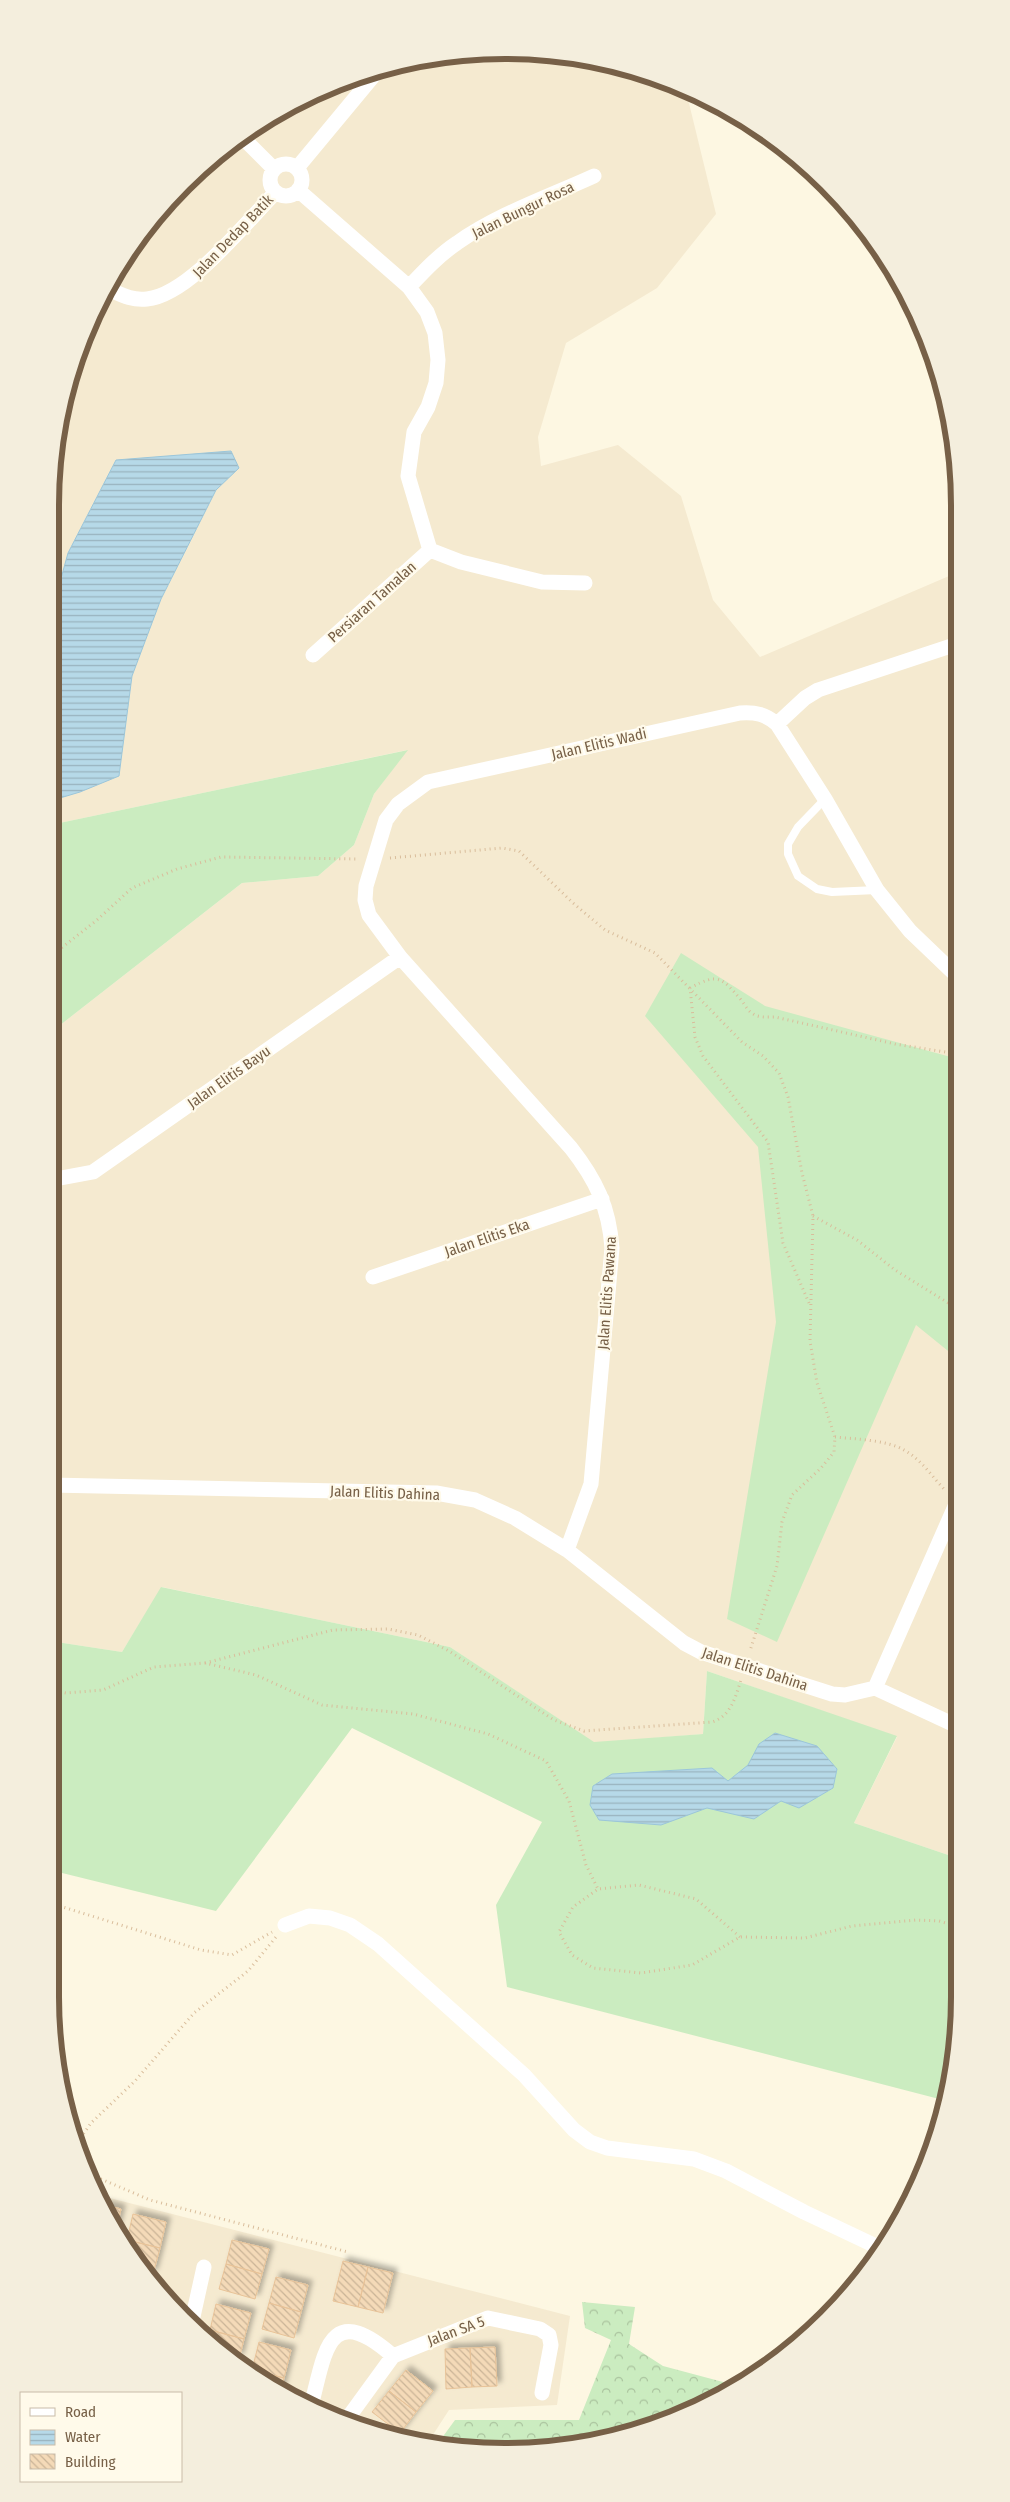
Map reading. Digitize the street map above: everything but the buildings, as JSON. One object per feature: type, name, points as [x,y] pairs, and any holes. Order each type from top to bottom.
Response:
[{"type":"street","points":[[297,168],[370,80]]},
{"type":"street","points":[[246,141],[274,169]]},
{"type":"street","points":[[288,164],[297,168],[302,181],[298,190],[290,196],[276,192],[271,184],[274,169],[288,164]]},
{"type":"street","name":"Jalan Bungur Rosa","points":[[409,286],[456,243],[481,228],[594,176]]},
{"type":"street","points":[[298,190],[409,286],[427,312],[435,333],[438,360],[433,391],[414,432],[408,476],[430,550],[461,562],[542,582],[585,583]]},
{"type":"street","name":"Jalan Dedap Batik","points":[[114,292],[128,298],[147,299],[165,294],[190,280],[276,192]]},
{"type":"street","name":"Persiaran Tamalan","points":[[313,654],[430,550]]},
{"type":"street","points":[[951,646],[818,690],[805,698],[777,724],[825,799],[877,890],[910,931],[951,970]]},
{"type":"street","name":"Jalan Elitis Wadi","points":[[400,957],[369,915],[366,886],[386,820],[398,804],[428,782],[740,713],[753,712],[766,715],[777,724]]},
{"type":"street","name":"Jalan Elitis Bayu","points":[[59,1178],[94,1172],[400,957]]},
{"type":"street","name":"Jalan Elitis Pawana","points":[[400,957],[571,1148],[592,1174],[610,1223],[612,1248],[591,1484],[567,1550]]},
{"type":"street","name":"Jalan Elitis Eka","points":[[373,1277],[602,1199]]},
{"type":"street","name":"Jalan Elitis Dahina","points":[[59,1484],[436,1493],[475,1500],[515,1518],[567,1550],[684,1643],[701,1652],[745,1668],[832,1694],[845,1695],[875,1688]]},
{"type":"street","points":[[951,1515],[875,1688],[951,1723]]},
{"type":"street","points":[[285,1925],[309,1916],[330,1918],[350,1925],[378,1944],[524,2076],[574,2130],[590,2142],[607,2148],[694,2159],[726,2171],[804,2212],[875,2246]]},
{"type":"street","points":[[193,2317],[204,2267]]},
{"type":"street","name":"Jalan SA 5","points":[[393,2356],[488,2318],[540,2329],[548,2334],[550,2339],[542,2393]]},
{"type":"street","points":[[313,2399],[326,2348],[336,2335],[350,2332],[371,2339],[393,2356],[350,2415]]},
{"type":"lane","points":[[825,799],[798,827],[788,844],[788,854],[798,876],[817,889],[832,892],[877,890]]},
{"type":"path","points":[[59,949],[132,888],[177,869],[222,857],[373,860],[502,848],[518,852],[573,904],[606,930],[655,953],[742,1042],[764,1056],[778,1072],[788,1097],[802,1173],[813,1216],[810,1340],[817,1383],[835,1437],[834,1452],[822,1468],[792,1495],[782,1522],[777,1566],[732,1707],[722,1719],[712,1722],[592,1731],[554,1720],[496,1681],[418,1634],[388,1629],[333,1630],[205,1663],[154,1667],[103,1690],[66,1693],[59,1692]]},
{"type":"path","points":[[690,988],[708,979],[716,978],[725,983],[752,1013],[761,1017],[775,1017],[895,1044],[951,1053]]},
{"type":"path","points":[[690,988],[695,1037],[703,1056],[768,1142],[782,1243],[810,1306]]},
{"type":"path","points":[[813,1216],[857,1240],[929,1292],[951,1305]]},
{"type":"path","points":[[835,1437],[872,1441],[904,1449],[921,1464],[951,1498]]},
{"type":"path","points":[[205,1663],[256,1675],[322,1705],[413,1714],[488,1734],[546,1761],[569,1801],[586,1865],[598,1889]]},
{"type":"path","points":[[740,1937],[696,1899],[639,1885],[598,1889],[573,1907],[559,1932],[572,1955],[593,1968],[641,1973],[692,1965],[740,1937],[805,1938],[852,1926],[916,1920],[939,1921],[951,1924]]},
{"type":"path","points":[[59,1907],[201,1950],[232,1955],[285,1925]]},
{"type":"path","points":[[81,2137],[91,2124],[134,2081],[194,2013],[248,1971],[285,1925]]},
{"type":"path","points":[[97,2177],[150,2200],[348,2252]]},
{"type":"shaded area","points":[[476,60],[534,60],[563,63],[592,67],[648,82],[688,98],[716,214],[657,288],[566,343],[538,437],[541,466],[618,445],[681,496],[713,600],[760,657],[951,575],[951,1856],[854,1823],[897,1737],[707,1671],[703,1734],[594,1743],[450,1647],[162,1587],[122,1652],[59,1642],[59,1026],[242,883],[318,876],[354,845],[374,794],[407,750],[59,823],[60,476],[67,418],[82,362],[105,308],[119,282],[134,257],[169,211],[189,189],[233,151],[257,134],[308,105],[362,82],[390,74],[418,67]]},
{"type":"shaded area","points":[[107,2197],[570,2316],[557,2405],[449,2410],[432,2437],[418,2435],[362,2420],[334,2409],[308,2397],[257,2368],[211,2333],[169,2291],[134,2245]]},
{"type":"green space","points":[[408,750],[374,794],[354,845],[318,876],[242,883],[59,1026],[59,823]]},
{"type":"green space","points":[[681,953],[765,1006],[951,1057],[951,1353],[916,1325],[777,1642],[727,1619],[776,1322],[758,1147],[645,1016]]},
{"type":"green space","points":[[161,1587],[450,1647],[594,1742],[703,1734],[707,1671],[897,1736],[854,1823],[951,1856],[950,2026],[943,2084],[939,2099],[507,1987],[496,1905],[542,1822],[352,1728],[216,1911],[59,1872],[59,1642],[122,1652]]},
{"type":"green space","points":[[582,2302],[635,2307],[629,2344],[663,2366],[728,2383],[702,2397],[648,2420],[592,2435],[534,2442],[505,2443],[442,2438],[455,2420],[579,2420],[611,2340],[585,2328]]},
{"type":"water","points":[[231,451],[239,468],[216,490],[161,599],[132,676],[119,776],[59,798],[59,586],[68,553],[116,460]]},
{"type":"water","points":[[775,1733],[817,1746],[837,1769],[833,1788],[799,1808],[781,1801],[754,1819],[707,1808],[661,1825],[599,1820],[590,1805],[593,1786],[612,1774],[712,1768],[728,1781],[748,1765],[759,1744]]}]
